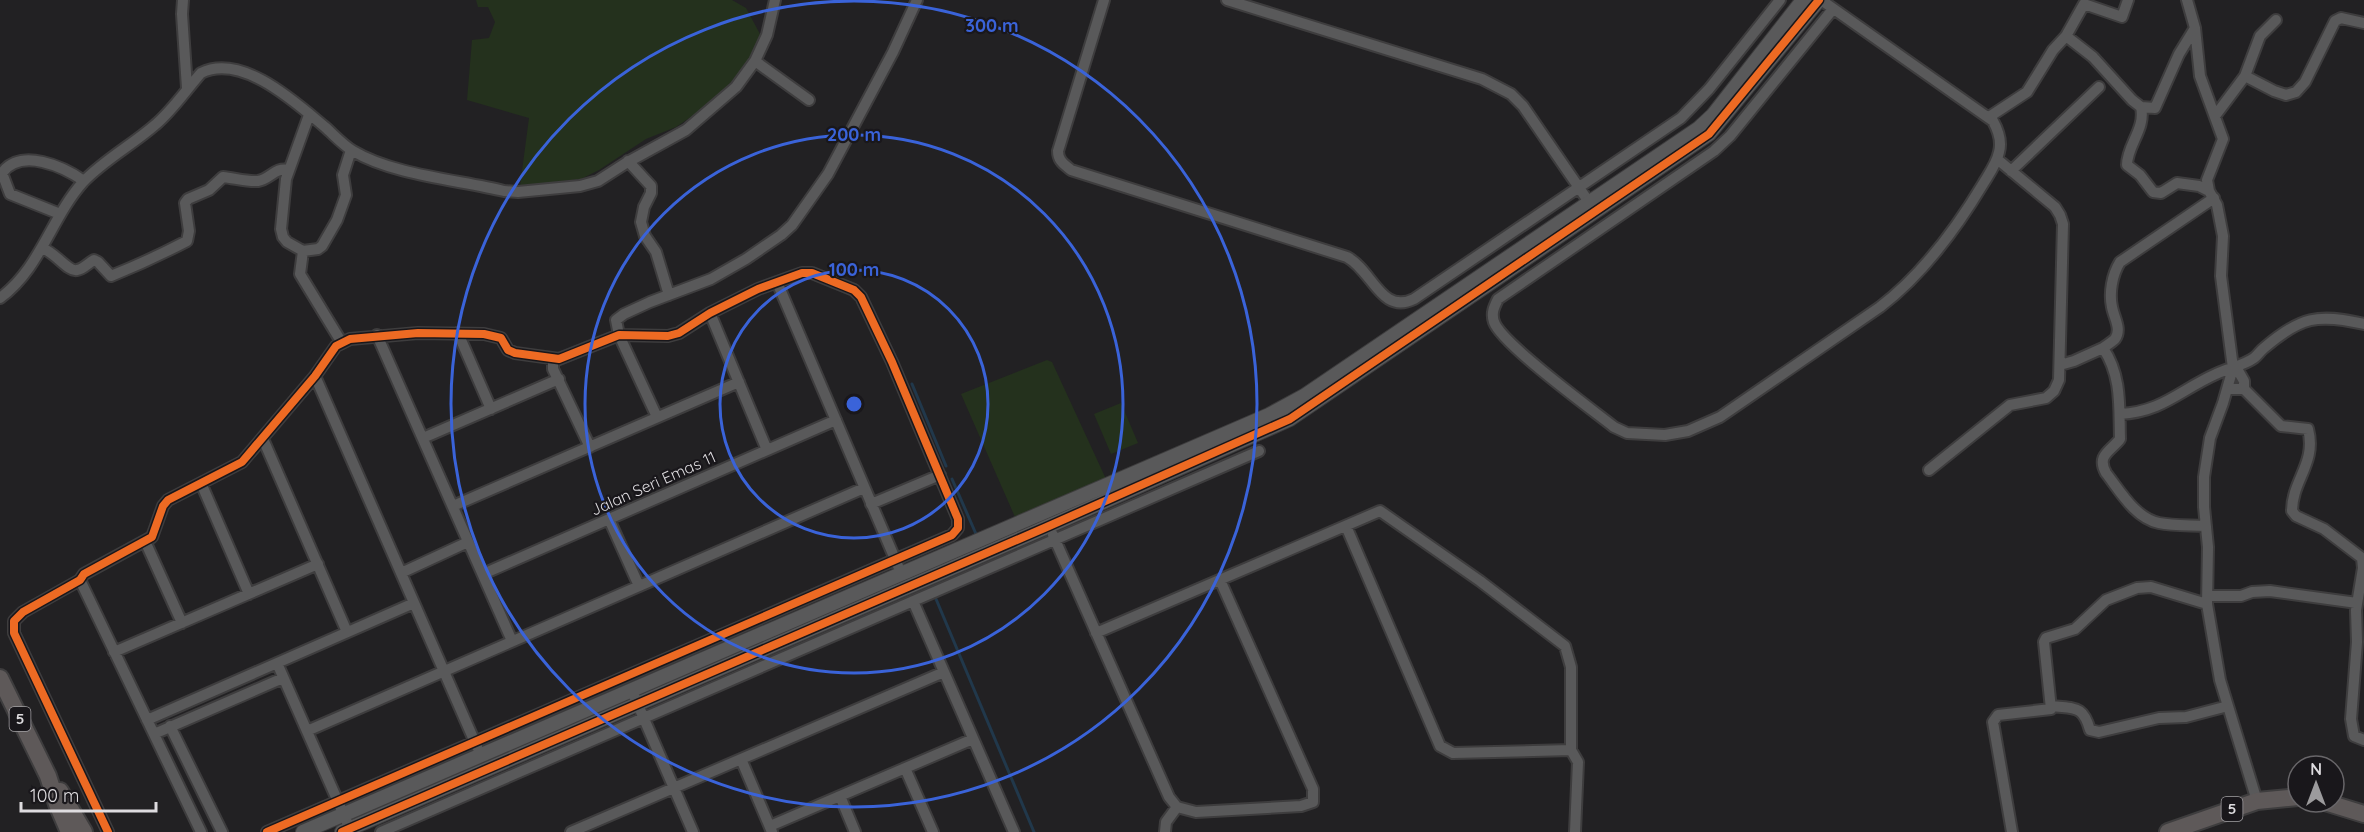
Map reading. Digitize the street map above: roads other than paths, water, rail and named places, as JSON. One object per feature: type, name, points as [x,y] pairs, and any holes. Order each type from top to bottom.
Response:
[{"type":"main road","name":"5","points":[[2,684],[62,802],[84,832]]},
{"type":"main road","name":"5","points":[[2168,832],[2258,801],[2286,798]]},
{"type":"main road","points":[[2346,801],[2364,806]]},
{"type":"main road","name":"5","points":[[62,802],[69,832]]},
{"type":"main road","points":[[62,802],[64,832]]},
{"type":"main road","points":[[62,802],[84,816],[94,832]]},
{"type":"main road","points":[[2346,808],[2364,814]]},
{"type":"street","points":[[183,0],[187,88]]},
{"type":"street","points":[[0,298],[7,293],[42,248],[60,214],[84,181],[158,123],[187,88],[208,69],[221,67],[250,74],[276,89],[351,150],[381,163],[425,175],[518,192],[580,186],[598,181],[628,161],[686,130],[736,87],[755,61],[767,35],[775,0]]},
{"type":"street","points":[[657,417],[619,334],[616,320],[624,314],[711,279],[746,259],[792,225],[828,174],[893,52],[916,0]]},
{"type":"street","points":[[1104,0],[1058,151],[1058,157],[1062,163],[1071,170],[1347,257],[1364,270],[1382,294],[1398,304],[1414,299],[1693,107],[1780,0]]},
{"type":"street","points":[[1227,0],[1489,82],[1511,94],[1523,106],[1592,207]]},
{"type":"street","points":[[303,832],[481,756],[635,697],[907,587],[1290,419],[1592,207],[1699,128],[1713,115],[1803,0]]},
{"type":"street","points":[[277,663],[344,814],[346,830],[901,574],[1287,406],[1592,207],[1709,134],[1820,0],[1833,9],[1989,117],[2000,139],[1997,159],[1976,195],[1937,250],[1902,291],[1720,417],[1688,431],[1665,435],[1640,435],[1614,427],[1512,345],[1497,328],[1493,319],[1493,310],[1498,299],[1714,151],[1730,136],[1833,9]]},
{"type":"street","points":[[1989,117],[2027,92],[2053,50],[2066,36],[2084,4],[2122,17],[2128,0]]},
{"type":"street","points":[[2187,0],[2195,28],[2200,76],[2223,139],[2208,175],[2223,236],[2221,276],[2234,368],[2207,450],[2204,477],[2208,600],[2220,680],[2258,801]]},
{"type":"street","points":[[2245,76],[2274,91],[2286,94],[2296,92],[2305,82],[2336,21],[2341,18],[2364,23]]},
{"type":"street","points":[[2216,116],[2245,76],[2260,36],[2276,20]]},
{"type":"street","points":[[2066,36],[2092,57],[2132,100],[2141,107],[2155,108],[2179,54],[2195,28]]},
{"type":"street","points":[[755,61],[810,100]]},
{"type":"street","points":[[2011,171],[2099,87]]},
{"type":"street","points":[[2141,107],[2141,125],[2127,158],[2127,165],[2140,175],[2153,192],[2161,193],[2177,183],[2199,186],[2212,194]]},
{"type":"street","points":[[309,115],[289,170],[281,229],[283,237],[303,251],[318,249],[322,246],[337,220],[346,195],[343,175],[351,150]]},
{"type":"street","points":[[1929,470],[2010,405],[2046,398],[2054,391],[2059,380],[2063,224],[2055,207],[1997,159]]},
{"type":"street","points":[[60,214],[10,194],[1,173],[21,161],[36,161],[67,169],[84,181]]},
{"type":"street","points":[[628,161],[651,186],[651,193],[644,207],[641,222],[645,236],[656,252],[669,295]]},
{"type":"street","points":[[42,248],[60,258],[69,270],[82,269],[94,260],[111,276],[125,272],[142,261],[187,241],[189,231],[184,203],[209,190],[223,177],[256,181],[264,179],[278,169],[289,170]]},
{"type":"street","points":[[2060,364],[2074,361],[2103,348],[2115,339],[2118,328],[2112,307],[2111,291],[2116,268],[2120,262],[2212,194]]},
{"type":"street","points":[[303,251],[300,274],[342,343]]},
{"type":"street","points":[[108,832],[12,628],[14,621],[23,612],[80,580],[84,574],[152,537],[163,506],[168,500],[242,462],[315,375],[336,346],[350,339],[377,335],[458,333],[496,335],[501,338],[508,350],[515,353],[559,360],[619,334],[668,336],[679,333],[710,313],[758,289],[802,273],[812,273],[854,290],[861,297],[892,362],[958,519],[958,528],[952,535],[267,832]]},
{"type":"street","points":[[777,282],[907,587]]},
{"type":"street","points":[[710,313],[767,450]]},
{"type":"street","points":[[2120,414],[2160,406],[2187,388],[2254,358],[2282,335],[2309,319],[2336,317],[2364,324]]},
{"type":"street","points":[[458,333],[491,409]]},
{"type":"street","points":[[377,335],[512,641]]},
{"type":"street","points":[[2103,348],[2116,375],[2120,414],[2120,439],[2102,456],[2103,468],[2133,507],[2151,521],[2160,524],[2206,526]]},
{"type":"street","points":[[553,359],[553,369],[590,447]]},
{"type":"street","points":[[2234,368],[2244,381],[2244,389],[2281,426],[2308,429],[2311,451],[2298,485],[2292,511],[2296,516],[2324,529],[2362,558],[2363,568],[2357,603],[2361,630],[2351,719],[2354,736],[2364,740]]},
{"type":"street","points":[[315,375],[481,756]]},
{"type":"street","points":[[423,438],[558,379]]},
{"type":"street","points":[[453,506],[739,382]]},
{"type":"street","points":[[2227,389],[2244,389]]},
{"type":"street","name":"Jalan Seri Emas 11","points":[[483,574],[836,420]]},
{"type":"street","points":[[263,439],[347,632]]},
{"type":"street","points":[[381,832],[1259,451]]},
{"type":"street","points":[[872,504],[940,475]]},
{"type":"street","points":[[201,483],[249,594]]},
{"type":"street","points":[[307,731],[864,488]]},
{"type":"street","points":[[1096,633],[1380,511],[1480,581],[1559,639],[1565,646],[1571,667],[1571,750],[1578,762],[1575,832]]},
{"type":"street","points":[[1043,513],[1169,797],[1177,807],[1196,812],[1301,806],[1313,802],[1313,789],[1220,580]]},
{"type":"street","points":[[609,519],[639,586]]},
{"type":"street","points":[[1346,525],[1440,746],[1453,753],[1571,750]]},
{"type":"street","points":[[145,541],[182,623]]},
{"type":"street","points":[[401,573],[468,542]]},
{"type":"street","points":[[114,652],[318,564]]},
{"type":"street","points":[[80,580],[201,832]]},
{"type":"street","points":[[2052,706],[2044,642],[2046,638],[2075,628],[2106,600],[2137,588],[2151,586],[2208,600],[2270,591],[2357,603]]},
{"type":"street","points":[[913,601],[1014,832]]},
{"type":"street","points":[[147,720],[414,603]]},
{"type":"street","points":[[571,832],[944,672]]},
{"type":"street","points":[[154,734],[283,678]]},
{"type":"street","points":[[635,697],[693,832]]},
{"type":"street","points":[[2012,832],[1994,722],[1998,716],[2051,709],[2052,706],[2078,709],[2084,714],[2090,730],[2099,732],[2158,718],[2186,717],[2229,705]]},
{"type":"street","points":[[170,726],[222,832]]},
{"type":"street","points":[[741,759],[771,829],[840,796],[973,739]]},
{"type":"street","points":[[905,768],[933,832]]},
{"type":"street","points":[[840,796],[855,832]]},
{"type":"street","points":[[1165,832],[1166,822],[1177,807]]},
{"type":"waterway","points":[[912,384],[946,466]]},
{"type":"waterway","points":[[952,479],[976,534],[973,536]]},
{"type":"waterway","points":[[936,599],[1034,832]]}]
